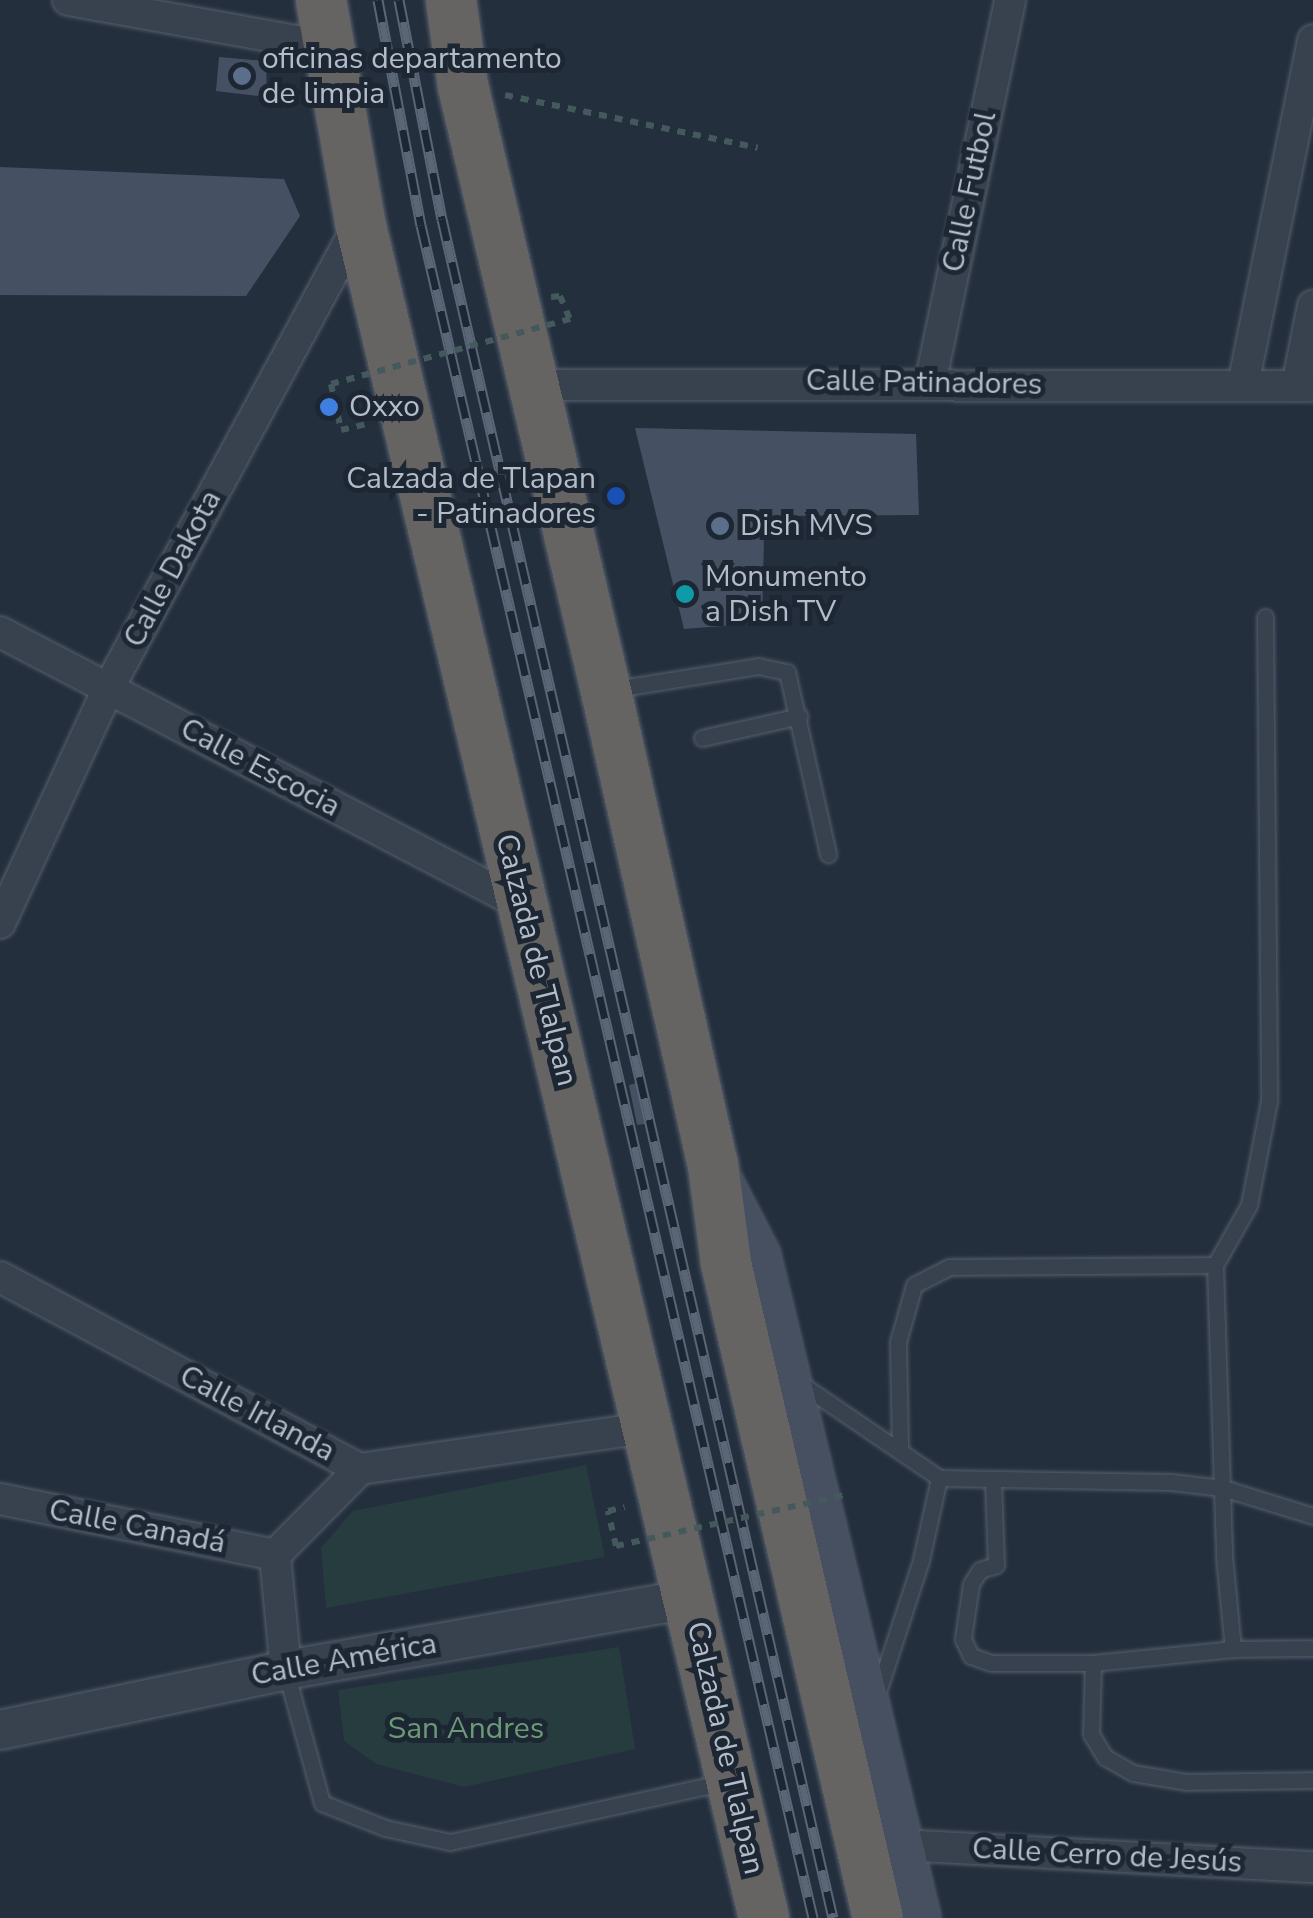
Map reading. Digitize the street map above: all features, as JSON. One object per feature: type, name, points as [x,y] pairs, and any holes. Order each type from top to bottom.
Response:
[{"type":"highway","points":[[451,0],[463,86],[606,691],[713,1166],[726,1263],[878,1918]]},
{"type":"highway","name":"Calzada de Tlalpan","points":[[325,24],[360,222],[521,904],[735,1780],[764,1918]]},
{"type":"main road","points":[[713,1166],[759,1256],[919,1918]]},
{"type":"street","points":[[68,0],[325,24]]},
{"type":"street","name":"Calle Futbol","points":[[930,384],[1010,0]]},
{"type":"street","points":[[1243,385],[1313,40]]},
{"type":"street","name":"Calle Dakota","points":[[0,923],[108,689],[360,222]]},
{"type":"street","points":[[1305,386],[1313,306]]},
{"type":"street","name":"Calle Patinadores","points":[[535,385],[1305,386]]},
{"type":"street","name":"Calle Escocia","points":[[0,632],[521,904]]},
{"type":"street","name":"Calle Irlanda","points":[[0,1277],[360,1469],[650,1427]]},
{"type":"street","points":[[286,1670],[275,1555],[360,1469]]},
{"type":"street","name":"Calle Canadá","points":[[0,1499],[275,1555]]},
{"type":"street","name":"Calle América","points":[[0,1730],[286,1670],[690,1599]]},
{"type":"street","name":"Calle Cerro de Jesús","points":[[902,1844],[1313,1867]]},
{"type":"lane","points":[[1233,1649],[1224,1556],[1215,1266],[1249,1205],[1269,1101],[1265,617]]},
{"type":"lane","points":[[606,691],[775,666],[794,682],[828,854]]},
{"type":"lane","points":[[702,738],[800,716]]},
{"type":"lane","points":[[900,1447],[898,1342],[914,1285],[950,1267],[1215,1266]]},
{"type":"lane","points":[[790,1378],[900,1447],[939,1478],[1223,1488],[1313,1516]]},
{"type":"lane","points":[[871,1714],[922,1560],[939,1478]]},
{"type":"lane","points":[[993,1482],[996,1566],[980,1570],[971,1584],[963,1639],[971,1656],[991,1663],[1092,1663],[1233,1649],[1313,1648]]},
{"type":"lane","points":[[1092,1663],[1091,1734],[1105,1757],[1133,1774],[1188,1782],[1313,1780]]},
{"type":"lane","points":[[286,1670],[322,1803],[385,1828],[450,1842],[735,1780]]},
{"type":"path","points":[[463,86],[758,148]]},
{"type":"path","points":[[341,430],[331,384],[570,320],[560,296]]},
{"type":"path","points":[[608,1511],[616,1546],[849,1494]]},
{"type":"green space","points":[[586,1465],[605,1557],[326,1608],[321,1548],[353,1511]]},
{"type":"green space","name":"San Andres","points":[[619,1647],[635,1749],[464,1787],[376,1764],[344,1741],[338,1690]]},
{"type":"building","name":"oficinas departamento de limpia","points":[[219,57],[266,61],[267,97],[216,91]]},
{"type":"building","points":[[0,167],[284,179],[300,216],[246,296],[0,295]]},
{"type":"building","name":"Dish MVS","points":[[635,428],[916,434],[919,515],[782,516],[781,536],[764,537],[762,623],[684,629]]},
{"type":"building","points":[[637,1083],[645,1124],[637,1125],[629,1085]]},
{"type":"railway","points":[[378,0],[421,225],[813,1918]]},
{"type":"railway","points":[[399,0],[442,219],[833,1918]]},
{"type":"place","name":"oficinas departamento de limpia","points":[[242,76]]},
{"type":"place","name":"Oxxo","points":[[329,407]]},
{"type":"place","name":"Calzada de Tlapan - Patinadores","points":[[616,496]]},
{"type":"place","name":"Dish MVS","points":[[720,526]]},
{"type":"place","name":"Monumento a Dish TV","points":[[685,594]]}]
